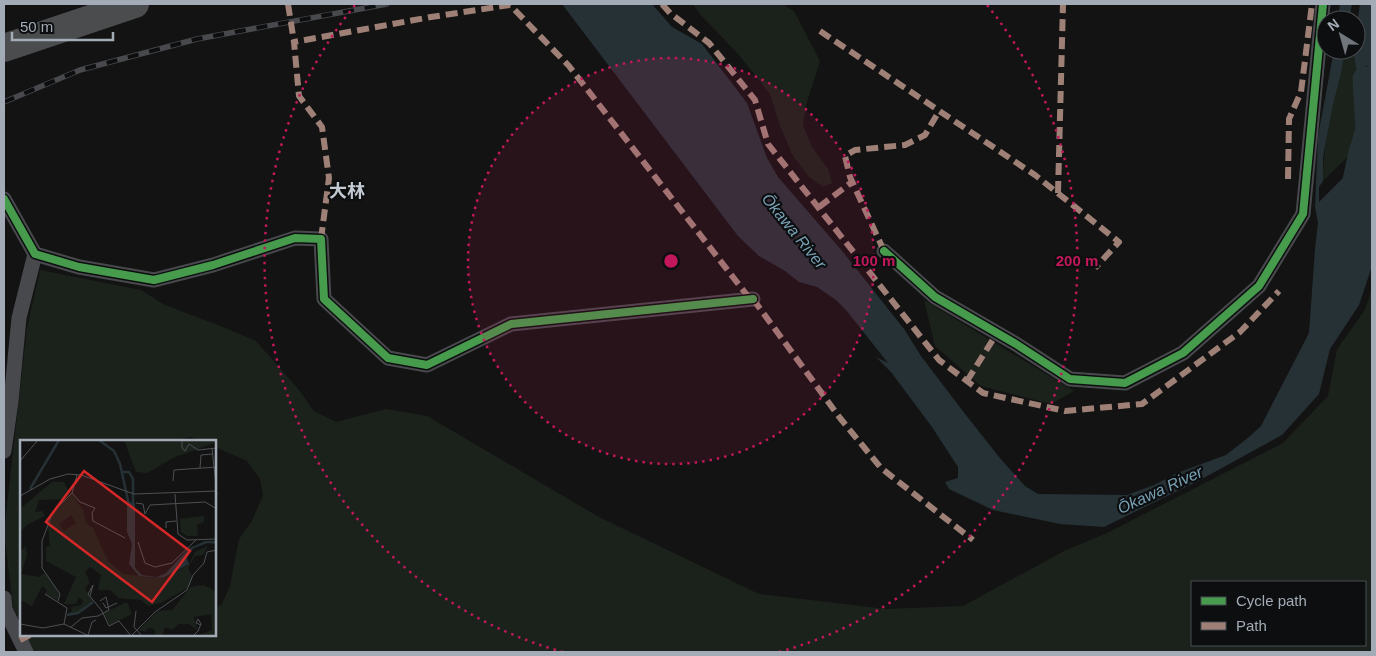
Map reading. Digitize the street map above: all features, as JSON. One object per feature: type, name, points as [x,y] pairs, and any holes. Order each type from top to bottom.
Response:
[{"type":"highway","points":[[4,48],[135,4]]},
{"type":"street","points":[[884,251],[935,297],[1016,344],[1070,380],[1125,382],[1183,353],[1259,286],[1303,214],[1324,4]]},
{"type":"street","points":[[4,199],[35,254],[19,318],[4,451]]},
{"type":"street","points":[[35,254],[79,267],[154,280],[213,265],[295,238],[320,239],[324,298],[388,358],[426,365],[511,324],[753,299]]},
{"type":"street","points":[[4,598],[6,609],[26,652]]},
{"type":"shaded area","points":[[693,4],[782,4],[794,11],[820,61],[807,102],[803,125],[812,147],[828,169],[832,183],[823,187],[809,177],[793,156],[780,126],[770,94],[739,55],[699,13]]},
{"type":"shaded area","points":[[1343,60],[1355,60],[1362,100],[1372,121],[1372,133],[1323,181],[1327,135]]},
{"type":"shaded area","points":[[40,270],[141,290],[163,304],[256,341],[299,390],[314,411],[336,422],[386,409],[427,416],[599,517],[759,594],[886,609],[963,606],[1066,550],[1107,533],[1283,443],[1328,396],[1337,349],[1365,310],[1372,288],[1372,652],[34,652],[26,636],[216,636],[216,608],[222,604],[230,586],[239,539],[253,519],[263,495],[260,479],[247,461],[216,447],[216,440],[198,440],[191,437],[174,440],[20,440],[20,622],[13,606],[4,532],[27,328]]},
{"type":"shaded area","points":[[924,300],[1074,391],[1051,404],[981,386],[935,346]]},
{"type":"water","points":[[562,4],[652,4],[672,27],[702,44],[747,103],[767,158],[778,177],[843,252],[904,329],[921,356],[962,410],[999,457],[1025,486],[1038,494],[1127,495],[1154,485],[1177,473],[1226,455],[1249,437],[1261,426],[1309,333],[1318,223],[1315,207],[1318,136],[1332,60],[1343,60],[1323,157],[1323,181],[1319,187],[1319,202],[1372,149],[1372,266],[1359,305],[1330,349],[1319,394],[1282,435],[1200,480],[1104,527],[1060,524],[993,510],[949,489],[945,482],[958,478],[958,467],[932,427],[891,372],[876,357],[888,363],[846,310],[836,300],[817,287],[799,282],[785,271],[759,256],[738,236]]},
{"type":"water","points":[[1340,4],[1352,4],[1351,10],[1339,10]]},
{"type":"water","points":[[1360,4],[1372,4],[1372,72],[1366,65],[1368,78],[1372,86],[1372,121],[1362,100],[1355,60],[1366,60],[1366,10],[1359,10]]},
{"type":"waterway","name":"Ōkawa River","points":[[1352,194],[1368,130],[1365,79]]},
{"type":"railway","points":[[4,102],[80,70],[197,39],[387,4]]},
{"type":"marked path","points":[[288,4],[294,42]]},
{"type":"marked path","points":[[662,4],[670,13],[709,43],[755,100],[768,144],[939,360],[983,393],[1065,411],[1142,404],[1240,332],[1279,291]]},
{"type":"marked path","points":[[1058,193],[1063,4]]},
{"type":"marked path","points":[[1288,179],[1289,119],[1301,92],[1312,4]]},
{"type":"marked path","points":[[321,239],[329,178],[322,127],[299,96],[294,42],[431,17],[510,5],[569,66],[750,299]]},
{"type":"marked path","points":[[820,31],[1035,175],[1119,242],[1095,268]]},
{"type":"marked path","points":[[884,251],[850,177],[845,156],[855,150],[905,145],[925,135],[939,111]]},
{"type":"marked path","points":[[819,207],[852,182]]},
{"type":"marked path","points":[[753,299],[840,418],[881,468],[973,540]]},
{"type":"marked path","points":[[967,381],[997,333]]},
{"type":"marked path","points":[[20,640],[28,636]]},
{"type":"cycle path","points":[[884,251],[935,297],[1016,344],[1070,379],[1125,383],[1183,353],[1259,286],[1303,214],[1323,4]]},
{"type":"cycle path","points":[[4,199],[35,254],[79,267],[154,280],[213,265],[295,238],[321,239],[324,299],[388,358],[427,365],[511,324],[753,299]]},
{"type":"district","name":"大林","points":[[347,191]]}]
